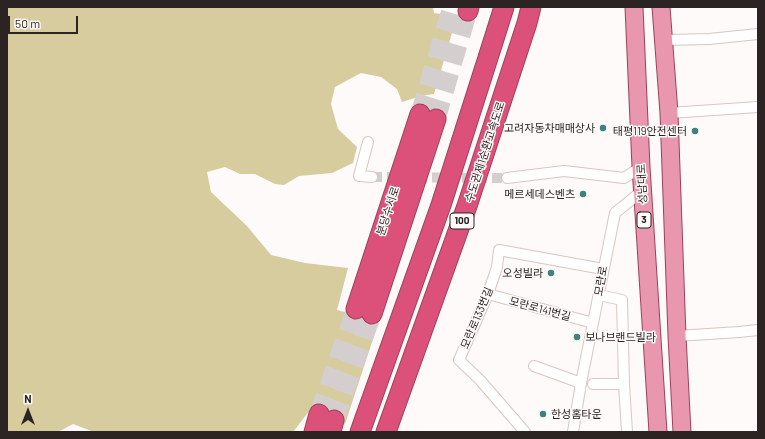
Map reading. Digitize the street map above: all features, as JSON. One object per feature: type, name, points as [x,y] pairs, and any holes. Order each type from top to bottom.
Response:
[{"type":"highway","name":"100","points":[[360,432],[441,205],[504,7]]},
{"type":"highway","name":"수도권제1순환고속도로","points":[[386,432],[467,206],[531,7]]},
{"type":"highway","name":"분당수서로","points":[[364,312],[428,116]]},
{"type":"highway","points":[[314,432],[328,422]]},
{"type":"main road","name":"성남대로","points":[[634,7],[642,191],[658,432]]},
{"type":"main road","points":[[662,7],[669,112],[682,432]]},
{"type":"street","points":[[664,40],[709,39],[758,34]]},
{"type":"street","points":[[669,112],[758,107]]},
{"type":"street","points":[[368,142],[359,176],[372,177]]},
{"type":"street","points":[[507,178],[564,171],[624,178],[641,167]]},
{"type":"street","name":"모란로","points":[[573,432],[581,383],[615,213],[642,191]]},
{"type":"street","name":"모란로133번길","points":[[525,432],[480,380],[459,360],[488,294],[497,267],[499,250],[603,269]]},
{"type":"street","name":"모란로141번길","points":[[488,294],[593,323]]},
{"type":"street","points":[[599,295],[622,300],[627,432]]},
{"type":"street","points":[[677,336],[758,330]]},
{"type":"street","points":[[534,366],[581,383]]},
{"type":"street","points":[[593,384],[624,384]]},
{"type":"shaded area","points":[[7,7],[433,7],[434,13],[457,16],[434,94],[421,96],[402,102],[397,89],[381,77],[361,73],[335,87],[331,104],[338,129],[357,147],[353,163],[332,173],[299,176],[284,185],[275,184],[255,174],[240,174],[225,167],[207,172],[211,192],[247,226],[271,255],[305,263],[348,268],[337,310],[379,321],[345,424],[310,410],[293,432],[94,432],[73,424],[58,432],[7,432]]},
{"type":"tunnel","points":[[420,114],[452,7]]},
{"type":"tunnel","points":[[436,119],[468,11]]},
{"type":"tunnel","points":[[372,177],[507,178]]},
{"type":"tunnel","points":[[319,414],[356,309]]},
{"type":"tunnel","points":[[334,420],[372,314]]},
{"type":"place","name":"고려자동차매매상사","points":[[603,128]]},
{"type":"place","name":"태평119안전센터","points":[[695,131]]},
{"type":"place","name":"메르세데스벤츠","points":[[583,194]]},
{"type":"place","name":"오성빌라","points":[[551,273]]},
{"type":"place","name":"보나브랜드빌라","points":[[577,337]]},
{"type":"place","name":"한성홈타운","points":[[543,414]]}]
